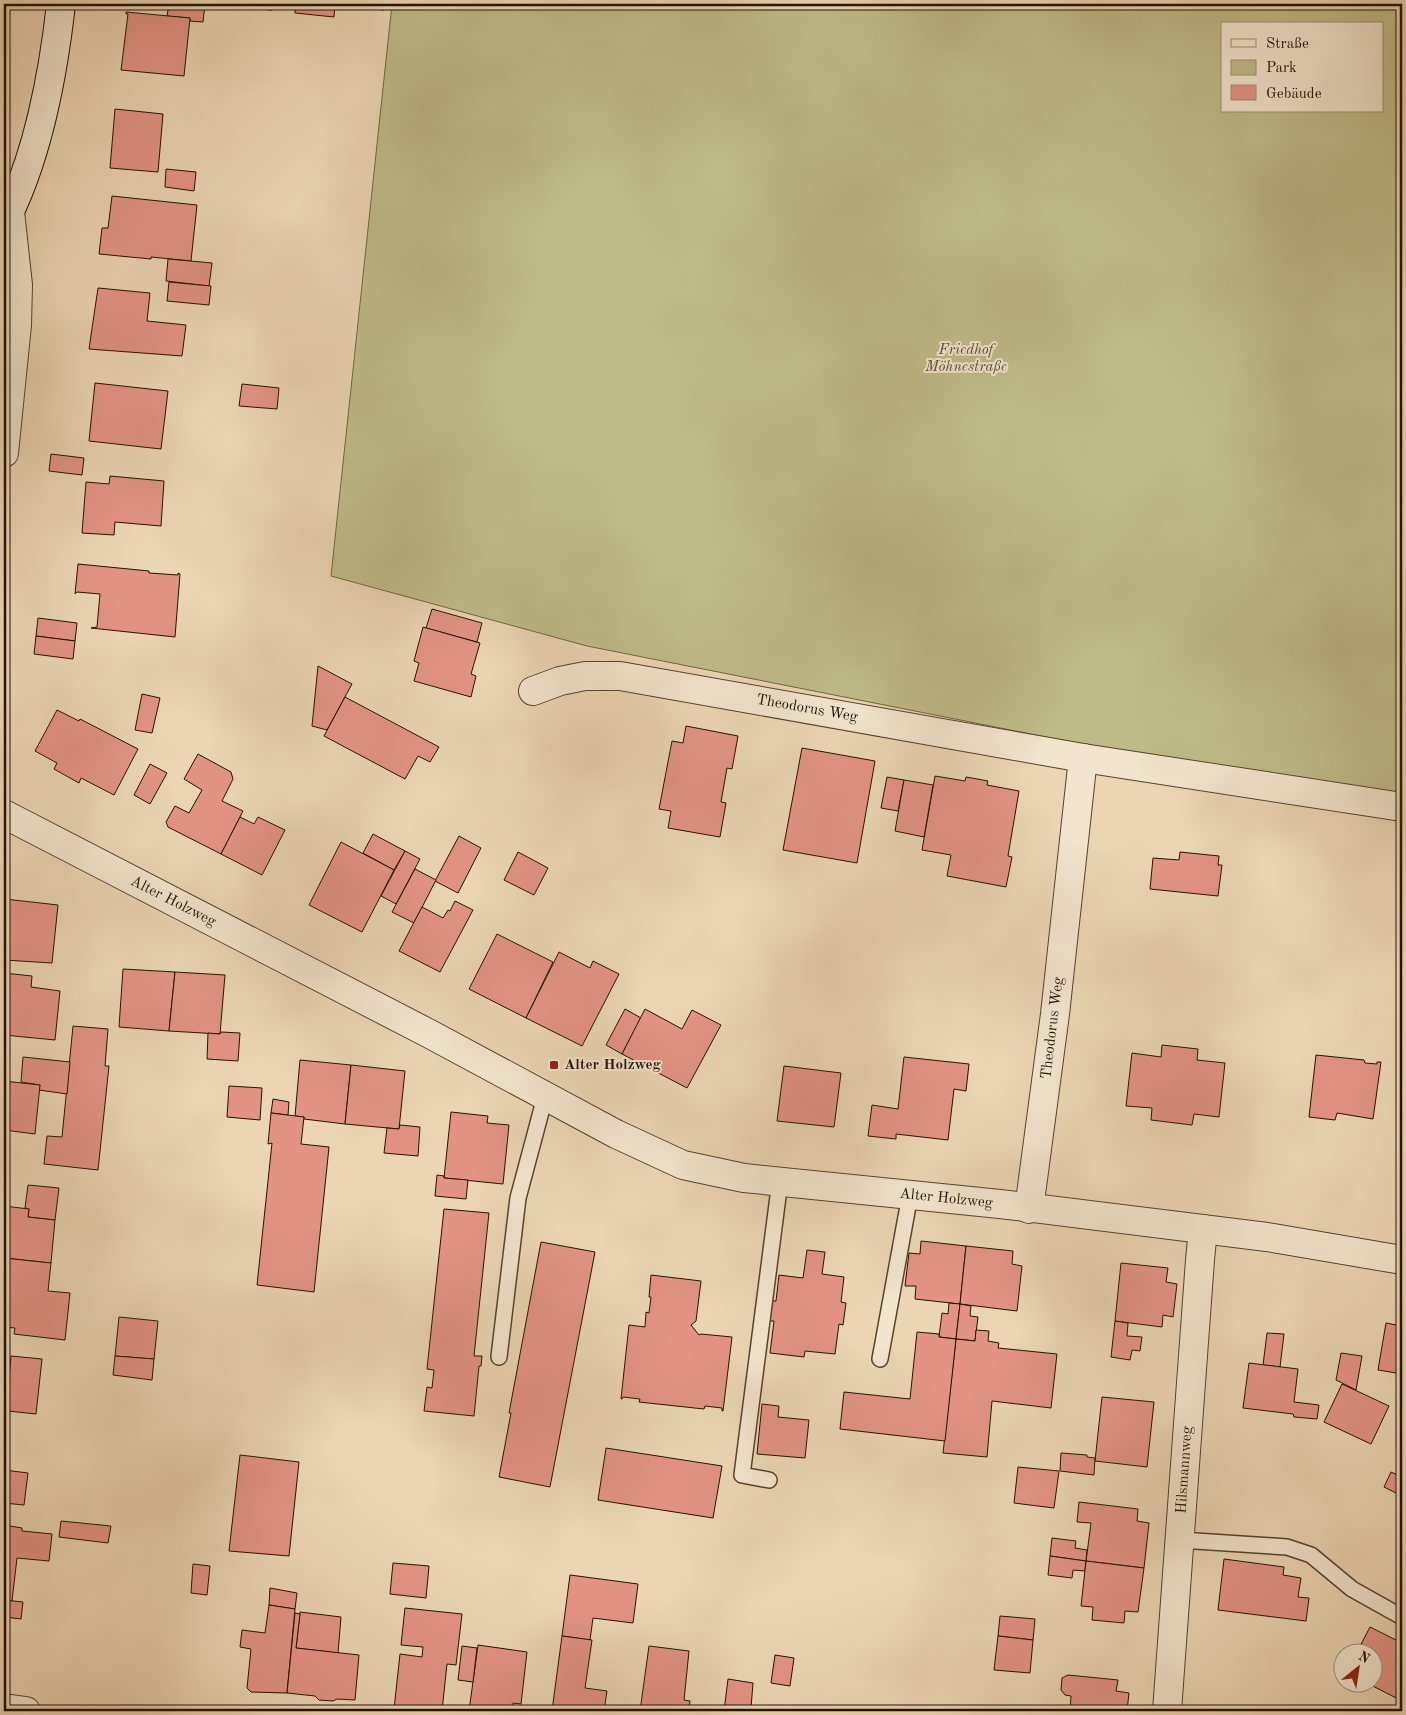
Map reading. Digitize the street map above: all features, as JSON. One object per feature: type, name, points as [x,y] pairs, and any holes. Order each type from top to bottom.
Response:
[{"type":"street","points":[[4,453],[17,324],[18,285],[7,218],[26,170],[47,94],[57,42],[61,4]]},
{"type":"street","name":"Theodorus Weg","points":[[533,691],[560,681],[585,676],[620,676],[1083,758],[1402,807]]},
{"type":"street","name":"Theodorus Weg","points":[[1029,1209],[1055,1014],[1083,758]]},
{"type":"street","name":"Alter Holzweg","points":[[4,814],[428,1033],[616,1134],[682,1165],[744,1178],[910,1195],[1267,1237],[1402,1260]]},
{"type":"street","name":"Hilsmannweg","points":[[1167,1711],[1203,1229]]},
{"type":"street","points":[[4,1708],[26,1711]]},
{"type":"lane","points":[[500,1357],[518,1198],[545,1097]]},
{"type":"lane","points":[[769,1480],[742,1475],[780,1181]]},
{"type":"lane","points":[[880,1359],[910,1195]]},
{"type":"lane","points":[[1180,1540],[1287,1547],[1311,1555],[1352,1589],[1402,1617]]},
{"type":"green space","name":"Friedhof Möhnestraße","points":[[392,4],[1402,4],[1402,800],[1056,739],[587,646],[331,576]]},
{"type":"building","points":[[169,4],[205,4],[203,22],[190,21],[190,18],[167,16]]},
{"type":"building","points":[[269,4],[335,4],[334,17],[295,13],[295,9],[272,7],[272,10],[268,10]]},
{"type":"building","points":[[348,4],[385,4],[384,10],[348,6]]},
{"type":"building","points":[[126,12],[190,18],[184,76],[121,70],[128,14]]},
{"type":"building","points":[[115,109],[163,114],[158,172],[110,168]]},
{"type":"building","points":[[166,169],[196,172],[194,191],[165,187]]},
{"type":"building","points":[[112,196],[197,205],[191,261],[99,254],[102,228],[108,228]]},
{"type":"building","points":[[168,259],[212,263],[209,286],[166,281]]},
{"type":"building","points":[[169,282],[211,286],[209,305],[167,301]]},
{"type":"building","points":[[98,288],[150,293],[147,321],[186,325],[182,356],[89,349]]},
{"type":"building","points":[[95,383],[168,391],[161,449],[89,441]]},
{"type":"building","points":[[242,384],[279,388],[277,409],[239,406]]},
{"type":"building","points":[[51,454],[84,458],[82,475],[49,471]]},
{"type":"building","points":[[110,476],[164,481],[161,526],[115,522],[114,535],[82,533],[86,482],[109,484]]},
{"type":"building","points":[[78,564],[149,571],[149,573],[180,574],[175,637],[91,628],[97,627],[100,594],[77,592],[75,594]]},
{"type":"building","points":[[432,609],[482,623],[477,642],[426,628]]},
{"type":"building","points":[[38,618],[77,623],[75,641],[36,636]]},
{"type":"building","points":[[423,627],[480,643],[471,674],[476,676],[471,697],[414,681],[419,663],[414,661]]},
{"type":"building","points":[[36,636],[75,641],[73,659],[34,654]]},
{"type":"building","points":[[318,666],[352,684],[327,730],[312,726]]},
{"type":"building","points":[[142,694],[160,698],[152,733],[135,730]]},
{"type":"building","points":[[345,697],[439,747],[430,762],[418,756],[405,779],[324,736]]},
{"type":"building","points":[[57,710],[79,721],[80,719],[138,749],[114,795],[81,778],[79,783],[54,769],[57,763],[35,751]]},
{"type":"building","points":[[686,726],[738,736],[732,769],[727,768],[721,802],[726,803],[720,837],[668,828],[671,811],[659,809],[672,741],[683,743]]},
{"type":"building","points":[[802,748],[875,761],[857,863],[783,850]]},
{"type":"building","points":[[198,754],[231,772],[233,779],[222,801],[243,811],[221,854],[168,827],[166,822],[175,806],[189,813],[202,790],[184,779]]},
{"type":"building","points":[[150,764],[167,773],[150,804],[134,795]]},
{"type":"building","points":[[935,776],[965,781],[966,777],[988,781],[987,785],[1019,791],[1008,856],[1012,857],[1006,887],[947,876],[951,855],[922,850]]},
{"type":"building","points":[[887,777],[904,780],[898,811],[881,808]]},
{"type":"building","points":[[904,780],[933,785],[924,837],[895,831]]},
{"type":"building","points":[[240,817],[254,824],[258,817],[285,830],[262,875],[221,854]]},
{"type":"building","points":[[373,834],[405,851],[394,870],[363,853]]},
{"type":"building","points":[[459,836],[481,848],[458,893],[435,881]]},
{"type":"building","points":[[341,842],[394,870],[362,932],[309,905]]},
{"type":"building","points":[[405,851],[420,859],[396,904],[381,896]]},
{"type":"building","points":[[518,852],[548,868],[534,895],[504,880]]},
{"type":"building","points":[[1180,852],[1219,856],[1218,865],[1222,865],[1218,896],[1150,889],[1153,858],[1179,860]]},
{"type":"building","points":[[415,869],[436,880],[414,923],[392,912]]},
{"type":"building","points":[[5,899],[58,905],[52,963],[4,960]]},
{"type":"building","points":[[455,901],[473,910],[440,972],[399,951],[422,907],[443,918],[448,910],[450,911]]},
{"type":"building","points":[[497,934],[553,962],[526,1018],[469,989]]},
{"type":"building","points":[[559,952],[590,968],[593,961],[619,974],[582,1046],[526,1018]]},
{"type":"building","points":[[123,969],[175,972],[169,1031],[119,1027]]},
{"type":"building","points":[[175,972],[225,975],[220,1034],[169,1031]]},
{"type":"building","points":[[4,973],[32,976],[31,987],[60,991],[55,1040],[4,1035]]},
{"type":"building","points":[[625,1009],[641,1018],[622,1054],[606,1045]]},
{"type":"building","points":[[645,1009],[682,1029],[692,1010],[721,1025],[687,1088],[622,1054]]},
{"type":"building","points":[[73,1026],[108,1029],[105,1066],[109,1066],[98,1170],[44,1164],[47,1136],[62,1137]]},
{"type":"building","points":[[221,1032],[240,1033],[238,1061],[207,1059],[208,1033],[220,1034]]},
{"type":"building","points":[[1162,1045],[1198,1049],[1197,1060],[1225,1063],[1219,1117],[1194,1114],[1192,1125],[1151,1120],[1152,1108],[1126,1106],[1132,1053],[1161,1057]]},
{"type":"building","points":[[1316,1055],[1364,1060],[1365,1063],[1377,1064],[1377,1062],[1381,1062],[1373,1119],[1337,1113],[1335,1120],[1309,1117]]},
{"type":"building","points":[[23,1057],[70,1062],[67,1094],[39,1090],[40,1085],[21,1082]]},
{"type":"building","points":[[904,1057],[969,1064],[966,1091],[954,1089],[948,1140],[896,1134],[896,1139],[868,1136],[872,1105],[898,1109]]},
{"type":"building","points":[[300,1060],[351,1065],[345,1124],[304,1119],[304,1117],[295,1116]]},
{"type":"building","points":[[351,1065],[405,1071],[399,1129],[345,1124]]},
{"type":"building","points":[[784,1066],[841,1073],[834,1127],[777,1121]]},
{"type":"building","points":[[4,1081],[40,1085],[35,1134],[4,1130]]},
{"type":"building","points":[[229,1086],[262,1088],[260,1120],[227,1117]]},
{"type":"building","points":[[273,1099],[289,1102],[288,1115],[271,1113]]},
{"type":"building","points":[[451,1112],[488,1116],[487,1123],[509,1125],[503,1184],[444,1178]]},
{"type":"building","points":[[271,1113],[304,1117],[301,1144],[329,1147],[314,1292],[257,1285],[272,1143],[268,1144]]},
{"type":"building","points":[[400,1125],[420,1127],[418,1156],[384,1153],[387,1128],[399,1129]]},
{"type":"building","points":[[437,1175],[444,1176],[444,1178],[468,1180],[466,1199],[435,1196]]},
{"type":"building","points":[[28,1185],[59,1188],[55,1220],[28,1217],[29,1209],[25,1208]]},
{"type":"building","points":[[4,1206],[29,1209],[28,1217],[55,1220],[51,1263],[4,1258]]},
{"type":"building","points":[[444,1209],[489,1213],[474,1356],[482,1356],[481,1366],[479,1366],[474,1416],[424,1411],[427,1387],[432,1388],[434,1370],[427,1369]]},
{"type":"building","points":[[921,1241],[966,1246],[960,1304],[915,1299],[916,1286],[905,1286],[909,1253],[920,1254]]},
{"type":"building","points":[[541,1242],[595,1252],[550,1487],[499,1477]]},
{"type":"building","points":[[966,1246],[1013,1251],[1012,1264],[1022,1266],[1017,1311],[960,1304]]},
{"type":"building","points":[[807,1250],[825,1252],[822,1274],[844,1277],[841,1302],[846,1303],[843,1325],[839,1324],[835,1354],[805,1351],[804,1357],[770,1353],[774,1321],[770,1321],[772,1301],[776,1301],[779,1275],[803,1278]]},
{"type":"building","points":[[4,1258],[51,1263],[48,1291],[70,1293],[65,1340],[14,1334],[15,1328],[4,1327]]},
{"type":"building","points":[[1121,1263],[1168,1268],[1166,1282],[1177,1284],[1173,1317],[1163,1315],[1162,1327],[1115,1321]]},
{"type":"building","points":[[651,1275],[701,1281],[696,1321],[691,1325],[699,1335],[732,1337],[723,1411],[722,1408],[705,1406],[704,1409],[639,1402],[640,1399],[623,1397],[621,1399],[629,1325],[645,1327],[646,1312],[649,1313],[651,1297],[649,1297]]},
{"type":"building","points":[[949,1303],[960,1304],[956,1339],[939,1337],[942,1313],[948,1314]]},
{"type":"building","points":[[960,1304],[971,1306],[970,1316],[978,1317],[975,1341],[956,1339]]},
{"type":"building","points":[[119,1317],[158,1321],[154,1359],[115,1356]]},
{"type":"building","points":[[1115,1321],[1128,1323],[1127,1336],[1142,1337],[1140,1351],[1132,1350],[1130,1360],[1111,1357]]},
{"type":"building","points":[[1386,1323],[1402,1326],[1402,1374],[1378,1370]]},
{"type":"building","points":[[976,1330],[989,1331],[988,1341],[999,1343],[998,1348],[1057,1354],[1051,1408],[992,1401],[987,1457],[943,1453],[956,1339],[975,1341]]},
{"type":"building","points":[[917,1332],[939,1334],[939,1337],[956,1339],[945,1441],[840,1429],[844,1392],[910,1399]]},
{"type":"building","points":[[1267,1333],[1284,1334],[1280,1367],[1263,1365]]},
{"type":"building","points":[[1341,1353],[1362,1356],[1356,1390],[1336,1380]]},
{"type":"building","points":[[11,1356],[42,1359],[36,1414],[8,1411],[6,1430],[4,1429],[4,1378],[9,1378]]},
{"type":"building","points":[[115,1356],[154,1359],[152,1380],[113,1375]]},
{"type":"building","points":[[1249,1363],[1298,1369],[1294,1402],[1319,1405],[1317,1419],[1243,1408]]},
{"type":"building","points":[[1342,1384],[1389,1406],[1371,1444],[1324,1422]]},
{"type":"building","points":[[1102,1397],[1154,1402],[1147,1467],[1095,1461]]},
{"type":"building","points":[[762,1404],[779,1406],[778,1417],[809,1420],[805,1458],[757,1454]]},
{"type":"building","points":[[606,1448],[722,1466],[713,1518],[598,1500]]},
{"type":"building","points":[[1061,1453],[1087,1455],[1087,1457],[1095,1458],[1094,1475],[1060,1471]]},
{"type":"building","points":[[240,1455],[299,1462],[289,1556],[229,1551]]},
{"type":"building","points":[[1018,1467],[1059,1471],[1054,1508],[1014,1503]]},
{"type":"building","points":[[4,1470],[28,1473],[24,1505],[4,1503]]},
{"type":"building","points":[[1391,1472],[1402,1477],[1402,1496],[1384,1487]]},
{"type":"building","points":[[1079,1502],[1138,1509],[1137,1521],[1149,1523],[1144,1568],[1086,1561],[1091,1523],[1077,1522]]},
{"type":"building","points":[[61,1521],[111,1526],[108,1543],[59,1537]]},
{"type":"building","points":[[4,1525],[22,1528],[22,1531],[52,1534],[49,1561],[17,1558],[12,1601],[4,1600]]},
{"type":"building","points":[[1052,1538],[1076,1541],[1075,1548],[1087,1550],[1086,1561],[1050,1556]]},
{"type":"building","points":[[1050,1556],[1086,1561],[1085,1571],[1073,1570],[1072,1578],[1048,1575]]},
{"type":"building","points":[[1224,1559],[1284,1567],[1283,1575],[1301,1578],[1298,1597],[1309,1598],[1306,1621],[1218,1610]]},
{"type":"building","points":[[1086,1561],[1144,1568],[1138,1612],[1125,1611],[1124,1623],[1092,1620],[1093,1607],[1081,1606]]},
{"type":"building","points":[[393,1563],[429,1566],[426,1598],[390,1594]]},
{"type":"building","points":[[193,1564],[210,1566],[207,1595],[191,1593]]},
{"type":"building","points":[[570,1575],[638,1584],[633,1623],[593,1618],[590,1640],[562,1636]]},
{"type":"building","points":[[270,1588],[297,1593],[295,1609],[269,1605]]},
{"type":"building","points":[[4,1600],[23,1602],[21,1619],[4,1617]]},
{"type":"building","points":[[269,1605],[295,1609],[287,1693],[251,1692],[247,1688],[251,1649],[240,1647],[242,1630],[265,1633]]},
{"type":"building","points":[[405,1608],[462,1614],[456,1665],[447,1664],[442,1711],[394,1709],[400,1654],[422,1657],[423,1647],[401,1645]]},
{"type":"building","points":[[300,1612],[341,1617],[338,1653],[296,1648]]},
{"type":"building","points":[[295,1613],[300,1614],[296,1648],[359,1655],[355,1700],[319,1700],[315,1696],[287,1693]]},
{"type":"building","points":[[1000,1616],[1035,1619],[1033,1640],[998,1636]]},
{"type":"building","points":[[1370,1627],[1402,1643],[1402,1701],[1384,1692],[1384,1642],[1362,1642]]},
{"type":"building","points":[[562,1636],[592,1640],[585,1688],[607,1691],[604,1711],[552,1711]]},
{"type":"building","points":[[998,1636],[1033,1640],[1030,1673],[994,1670]]},
{"type":"building","points":[[478,1645],[527,1652],[521,1704],[513,1703],[512,1711],[469,1711]]},
{"type":"building","points":[[462,1646],[477,1648],[473,1682],[458,1680]]},
{"type":"building","points":[[649,1646],[689,1651],[684,1700],[690,1701],[689,1711],[640,1711]]},
{"type":"building","points":[[775,1655],[794,1658],[790,1686],[771,1683]]},
{"type":"building","points":[[1068,1675],[1118,1680],[1116,1691],[1129,1693],[1127,1711],[1070,1711],[1071,1696],[1065,1695],[1061,1690],[1062,1678]]},
{"type":"building","points":[[728,1679],[753,1683],[751,1708],[771,1711],[724,1711]]},
{"type":"place","name":"Alter Holzweg","points":[[554,1065]]}]
